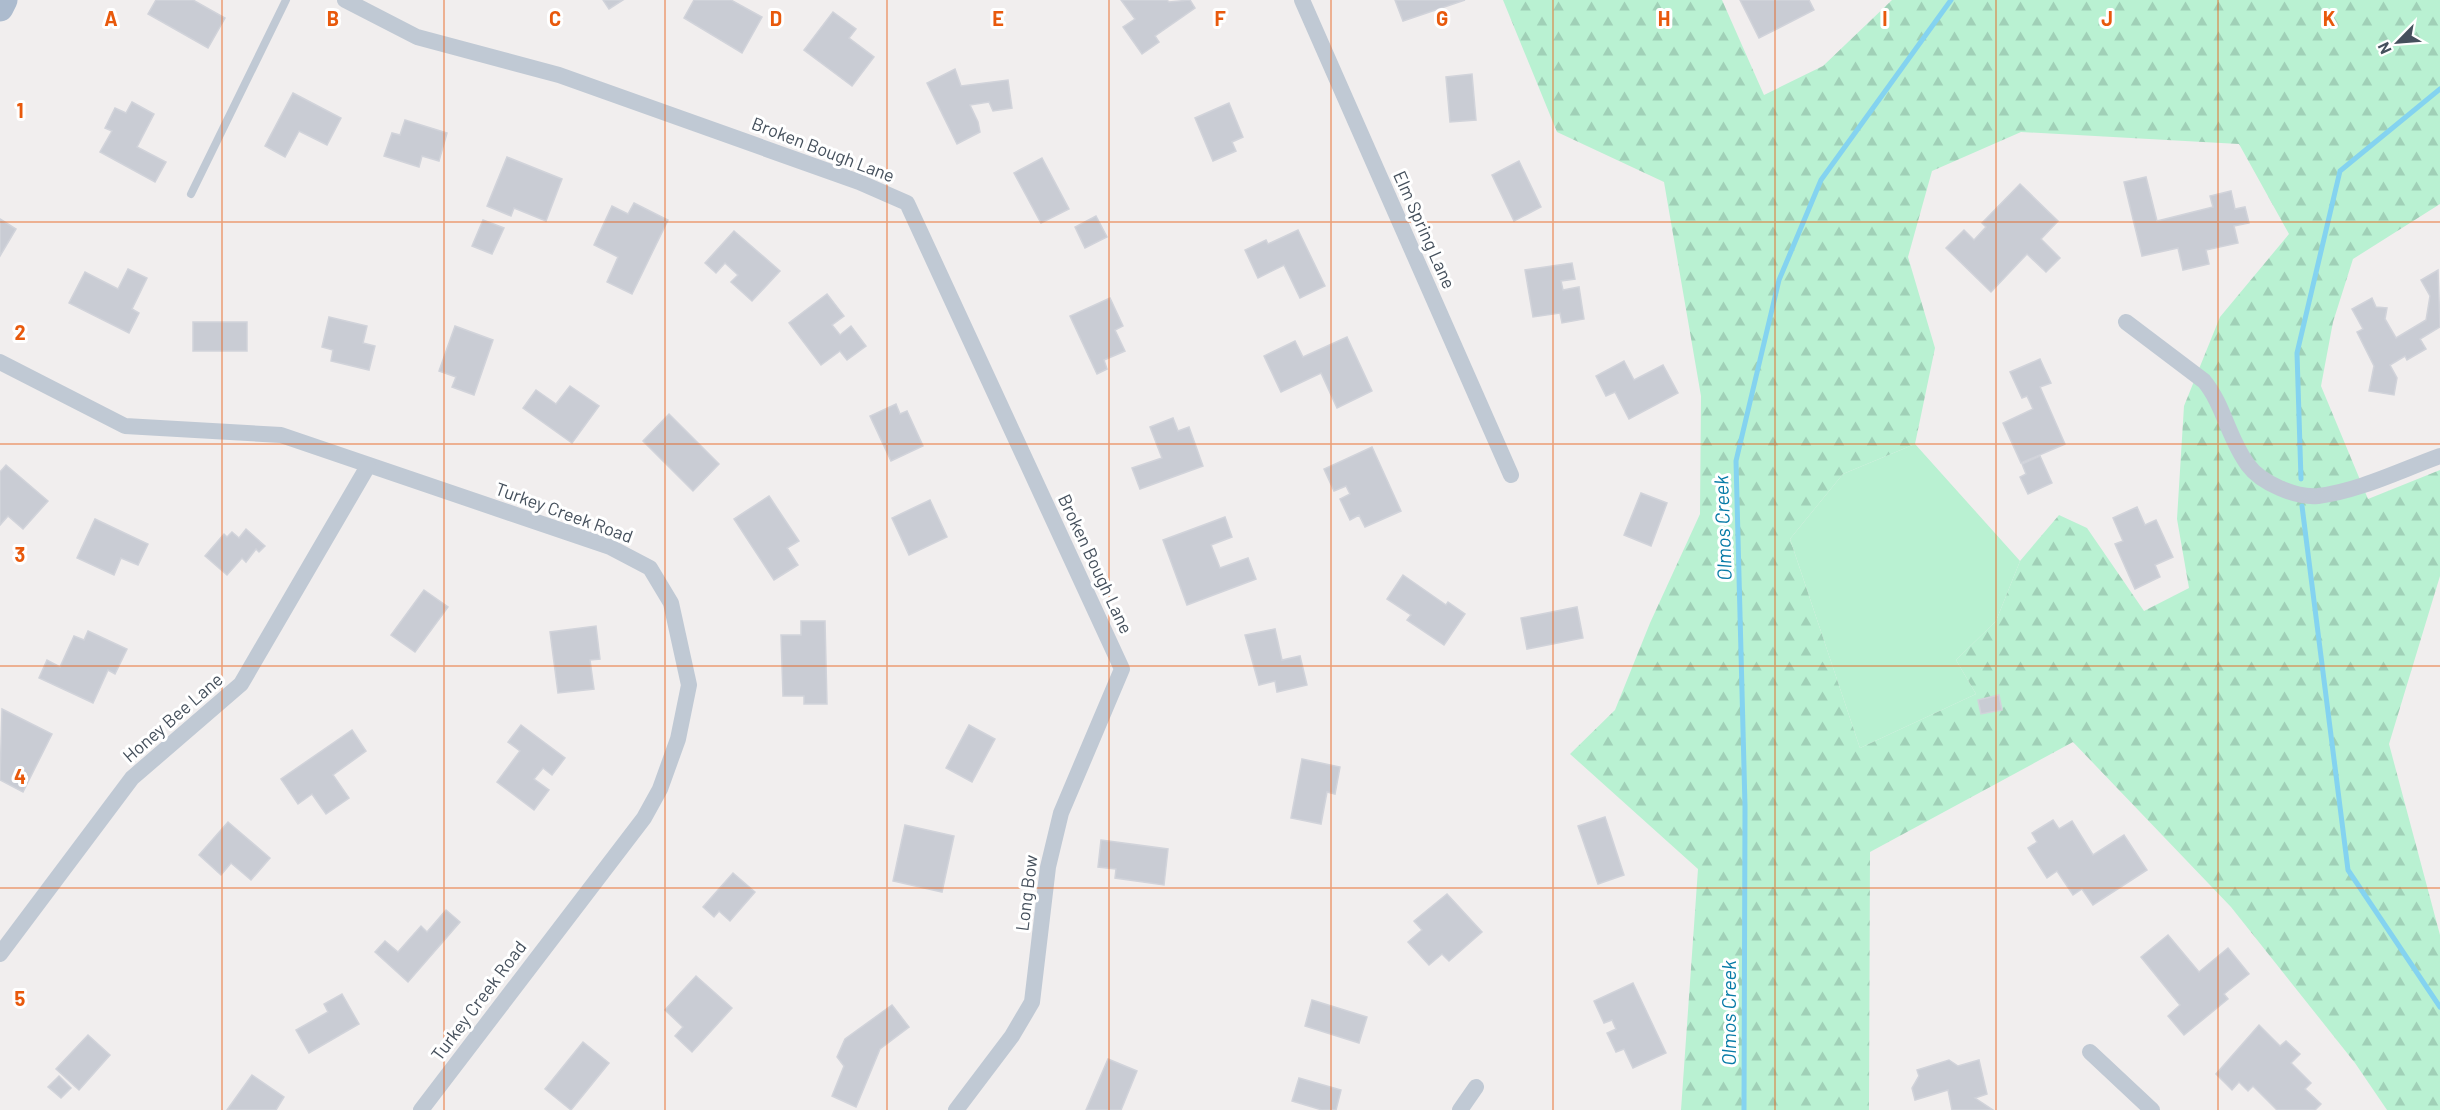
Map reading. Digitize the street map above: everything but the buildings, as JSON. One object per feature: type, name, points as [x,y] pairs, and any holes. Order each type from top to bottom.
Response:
[{"type":"main road","points":[[0,8],[4,0]]},
{"type":"street","name":"Broken Bough Lane","points":[[345,0],[417,37],[559,75],[859,182],[907,203],[1122,669]]},
{"type":"street","name":"Elm Spring Lane","points":[[1302,0],[1511,475]]},
{"type":"street","points":[[2126,322],[2204,381],[2214,393],[2231,439],[2250,468],[2267,482],[2293,492],[2316,496],[2352,488],[2440,456]]},
{"type":"street","name":"Turkey Creek Road","points":[[0,362],[125,426],[282,435],[610,547],[651,568],[671,603],[689,685],[678,739],[660,789],[644,818],[421,1110]]},
{"type":"street","name":"Honey Bee Lane","points":[[0,954],[132,778],[242,684],[368,466]]},
{"type":"street","name":"Long Bow","points":[[956,1110],[1012,1036],[1032,1002],[1048,867],[1061,813],[1122,669]]},
{"type":"street","points":[[2090,1052],[2152,1110]]},
{"type":"street","points":[[1460,1110],[1476,1087]]},
{"type":"lane","points":[[191,194],[286,0]]},
{"type":"green space","points":[[1503,0],[1722,0],[1764,95],[1823,66],[1892,0],[2440,0],[2440,204],[2353,259],[2333,322],[2321,386],[2368,499],[2440,470],[2440,576],[2389,744],[2440,935],[2440,1110],[2387,1110],[2355,1063],[2231,907],[2073,742],[1870,852],[1869,1110],[1681,1110],[1698,869],[1570,754],[1615,710],[1650,623],[1700,514],[1701,396],[1664,182],[1557,132]],"holes":[[[2021,132],[2239,144],[2289,234],[2220,317],[2184,406],[2177,519],[2189,588],[2144,611],[2087,528],[2059,515],[2020,561],[1996,621],[1956,660],[1976,694],[1860,748],[1790,539],[1843,474],[1915,444],[1935,348],[1908,257],[1932,171]]]},
{"type":"green space","points":[[1915,444],[2020,561],[1996,621],[1956,660],[1976,694],[1860,748],[1790,539],[1843,474]]},
{"type":"waterway","name":"Olmos Creek","points":[[1744,1110],[1745,806],[1736,461],[1779,280],[1821,180],[1951,0]]},
{"type":"waterway","points":[[2301,479],[2297,353],[2340,171],[2440,89]]},
{"type":"waterway","points":[[2302,506],[2348,870],[2440,1007]]}]
